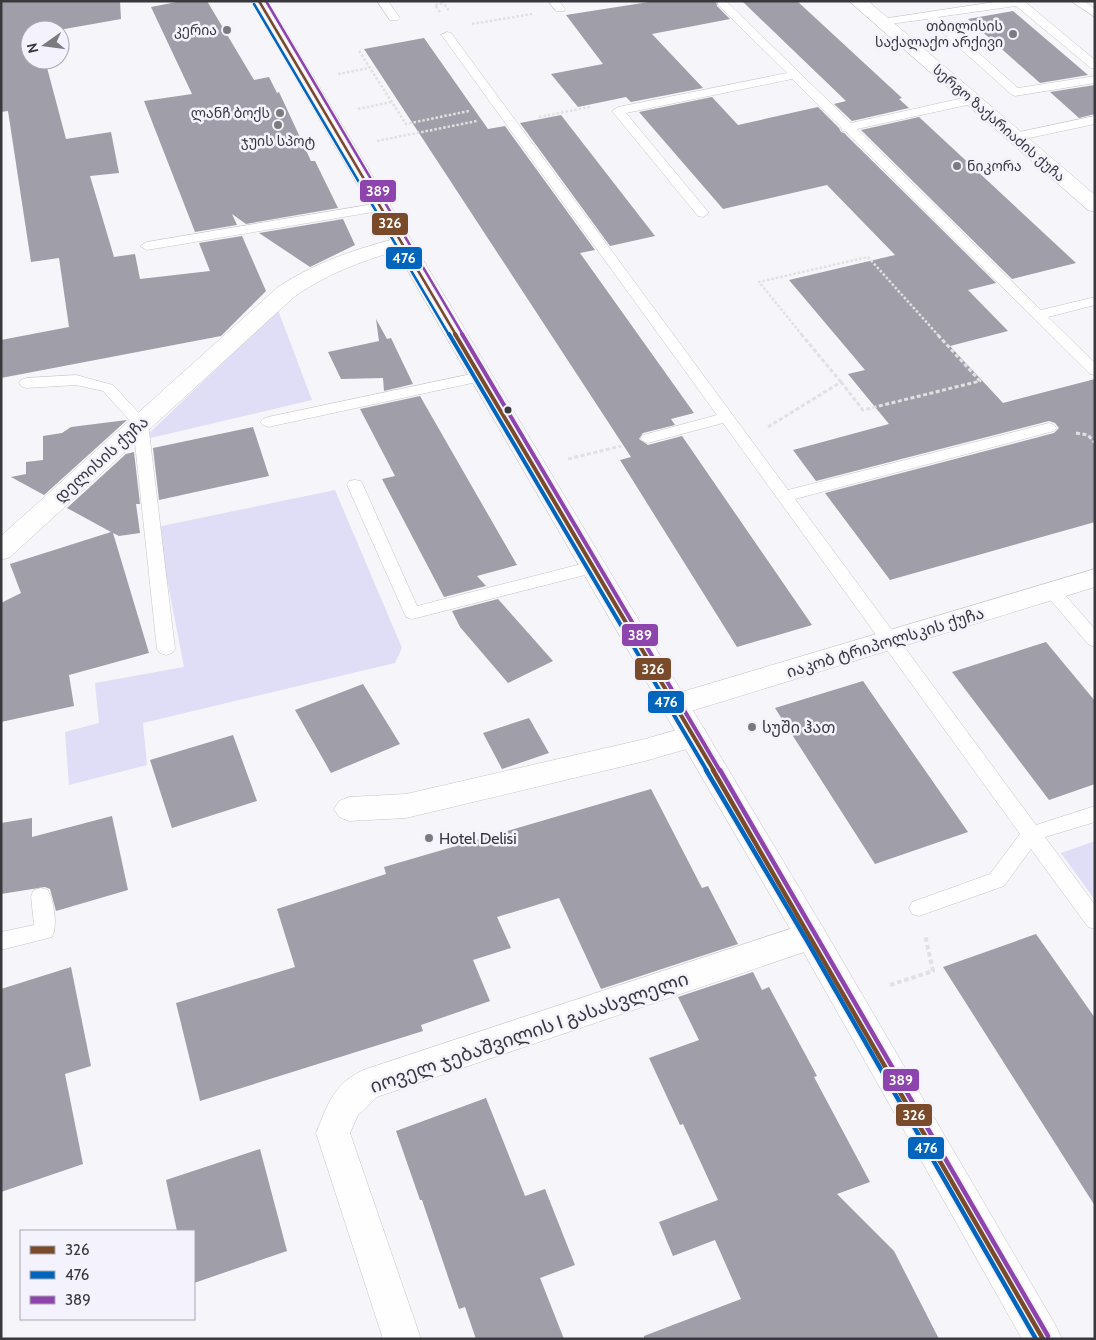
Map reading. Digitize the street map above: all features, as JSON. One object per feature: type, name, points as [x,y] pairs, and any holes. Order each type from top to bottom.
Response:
[{"type":"street","points":[[259,1],[694,736],[1043,1339]]},
{"type":"street","name":"სერგო ზაქარიაძის ქუჩა","points":[[857,1],[1095,206]]},
{"type":"street","name":"დელისის ქუჩა","points":[[1,550],[260,314],[301,281],[342,262],[402,243]]},
{"type":"street","name":"იაკობ ტრიპოლსკის ქუჩა","points":[[675,705],[1095,578]]},
{"type":"street","points":[[349,809],[406,806],[645,750],[694,736]]},
{"type":"street","name":"იოველ ჯებაშვილის I გასასვლელი","points":[[402,1339],[333,1134],[344,1104],[366,1085],[811,936]]},
{"type":"lane","points":[[382,1],[394,18]]},
{"type":"lane","points":[[1076,1],[1095,14]]},
{"type":"lane","points":[[882,22],[1018,2],[1095,66]]},
{"type":"lane","points":[[722,3],[846,128],[1095,371]]},
{"type":"lane","points":[[929,15],[1015,92],[1095,79]]},
{"type":"lane","points":[[448,35],[1095,921]]},
{"type":"lane","points":[[703,213],[618,111],[795,75]]},
{"type":"lane","points":[[846,128],[972,100]]},
{"type":"lane","points":[[1015,137],[1095,120]]},
{"type":"lane","points":[[147,246],[380,207]]},
{"type":"lane","points":[[1038,315],[1095,301]]},
{"type":"lane","points":[[268,422],[481,376]]},
{"type":"lane","points":[[26,382],[76,380],[108,388],[140,424],[166,649]]},
{"type":"lane","points":[[648,438],[727,417]]},
{"type":"lane","points":[[786,496],[1049,428]]},
{"type":"lane","points":[[355,485],[412,613],[593,567]]},
{"type":"lane","points":[[1052,591],[1095,641]]},
{"type":"lane","points":[[919,908],[997,880],[1031,834],[1095,814]]},
{"type":"lane","points":[[1,941],[45,931],[41,896]]},
{"type":"path","points":[[435,5],[443,2],[455,18]]},
{"type":"path","points":[[470,24],[556,5]]},
{"type":"path","points":[[358,51],[406,124],[596,106],[618,111]]},
{"type":"path","points":[[332,75],[369,68]]},
{"type":"path","points":[[354,110],[392,102]]},
{"type":"path","points":[[374,142],[506,114]]},
{"type":"path","points":[[868,257],[980,380],[863,410],[841,382],[759,282],[868,257]]},
{"type":"path","points":[[742,437],[759,433],[841,382]]},
{"type":"path","points":[[568,459],[648,438]]},
{"type":"path","points":[[890,985],[933,971],[919,908]]},
{"type":"shaded area","points":[[278,310],[312,400],[142,440]]},
{"type":"shaded area","points":[[335,490],[402,648],[395,663],[143,723],[147,765],[69,785],[65,732],[99,723],[95,683],[184,667],[157,527]]},
{"type":"shaded area","points":[[1095,841],[1095,900],[1061,853]]},
{"type":"building","points":[[1,1],[120,1],[121,19],[70,28],[70,20],[20,20],[20,70],[48,70],[66,139],[111,132],[119,173],[90,176],[114,257],[135,254],[140,279],[210,271],[199,243],[242,236],[266,291],[221,336],[1,378],[1,340],[69,327],[59,258],[31,262],[8,111],[1,112]]},
{"type":"building","points":[[182,1],[207,1],[254,80],[269,77],[277,93],[279,92],[311,161],[315,161],[338,208],[246,224],[232,214],[237,225],[195,232],[144,101],[192,94],[151,7]]},
{"type":"building","points":[[655,1],[716,1],[717,6],[730,19],[652,34],[703,88],[631,102],[626,97],[578,107],[551,74],[603,64],[566,15]]},
{"type":"building","points":[[742,1],[797,1],[902,98],[899,99],[909,108],[852,121],[834,104],[846,101]]},
{"type":"building","name":"თბილისის საქალაქო არქივი","points":[[1013,11],[1088,75],[1040,83],[968,19]]},
{"type":"building","points":[[424,38],[488,129],[505,126],[595,250],[580,253],[694,413],[671,419],[675,425],[643,433],[639,439],[648,445],[682,436],[812,625],[737,647],[620,460],[631,457],[364,49]]},
{"type":"building","points":[[1095,85],[1095,114],[1079,118],[1050,92]]},
{"type":"building","points":[[712,97],[738,125],[818,107],[841,132],[996,283],[968,290],[1008,331],[950,346],[1003,403],[1095,379],[1095,522],[890,580],[825,493],[1054,433],[1059,428],[1055,423],[1049,421],[816,481],[793,450],[889,424],[848,374],[865,370],[789,280],[895,255],[827,185],[723,209],[639,112]]},
{"type":"building","points":[[561,115],[655,236],[610,246],[520,123]]},
{"type":"building","points":[[919,117],[1076,263],[1012,279],[861,130]]},
{"type":"building","points":[[343,219],[355,245],[310,267],[259,233]]},
{"type":"building","points":[[376,319],[387,339],[391,338],[413,384],[384,391],[383,378],[341,379],[328,352],[379,341]]},
{"type":"building","points":[[420,396],[517,565],[477,576],[486,586],[444,597],[382,479],[395,476],[360,409]]},
{"type":"building","points":[[127,420],[44,495],[11,477],[26,474],[26,462],[43,460],[43,436],[62,433],[71,427]]},
{"type":"building","points":[[253,427],[269,476],[159,500],[153,448]]},
{"type":"building","points":[[134,452],[140,504],[136,504],[140,533],[119,536],[113,533],[149,653],[69,675],[74,706],[1,722],[1,603],[21,593],[10,564],[111,532],[67,508],[126,454]]},
{"type":"building","points":[[498,599],[553,661],[508,683],[460,627],[452,611]]},
{"type":"building","points":[[1046,642],[1095,701],[1095,784],[1049,800],[952,672]]},
{"type":"building","points":[[863,681],[968,832],[875,864],[775,708]]},
{"type":"building","points":[[363,684],[400,744],[331,773],[295,710]]},
{"type":"building","points":[[529,718],[549,753],[502,769],[483,733]]},
{"type":"building","points":[[233,735],[257,801],[172,828],[150,760]]},
{"type":"building","points":[[651,789],[702,888],[708,886],[738,944],[601,989],[559,898],[497,917],[511,948],[473,960],[490,1001],[421,1025],[423,1031],[200,1101],[176,1003],[295,967],[277,909],[386,874],[384,867]]},
{"type":"building","points":[[112,816],[128,890],[56,911],[50,889],[45,887],[1,894],[1,823],[32,818],[32,837]]},
{"type":"building","points":[[1036,934],[1095,1018],[1095,1206],[943,967]]},
{"type":"building","points":[[71,967],[91,1066],[65,1074],[83,1164],[1,1192],[1,989]]},
{"type":"building","points":[[753,972],[762,990],[769,987],[817,1076],[814,1077],[870,1182],[837,1194],[894,1251],[939,1339],[644,1339],[644,1336],[741,1299],[715,1240],[673,1256],[659,1222],[718,1200],[683,1124],[680,1125],[649,1058],[699,1040],[678,997]]},
{"type":"building","points":[[486,1098],[525,1196],[545,1189],[575,1265],[540,1278],[564,1339],[476,1339],[465,1307],[459,1309],[396,1131]]},
{"type":"building","points":[[260,1149],[287,1251],[195,1283],[195,1230],[177,1230],[166,1180]]},
{"type":"transit line","name":"326","points":[[259,1],[811,936],[1043,1339]]},
{"type":"transit line","name":"389","points":[[266,1],[816,933],[1048,1336]]},
{"type":"transit line","name":"476","points":[[254,4],[806,939],[1036,1339]]},
{"type":"place","name":"კერია","points":[[227,30]]},
{"type":"place","name":"თბილისის საქალაქო არქივი","points":[[1013,34]]},
{"type":"place","name":"ლანჩ ბოქს","points":[[280,113]]},
{"type":"place","name":"ჯუის სპოტ","points":[[278,125]]},
{"type":"place","name":"ნიკორა","points":[[957,166]]},
{"type":"place","name":"სუში ჰათ","points":[[752,727]]},
{"type":"place","name":"Hotel Delisi","points":[[429,838]]}]
